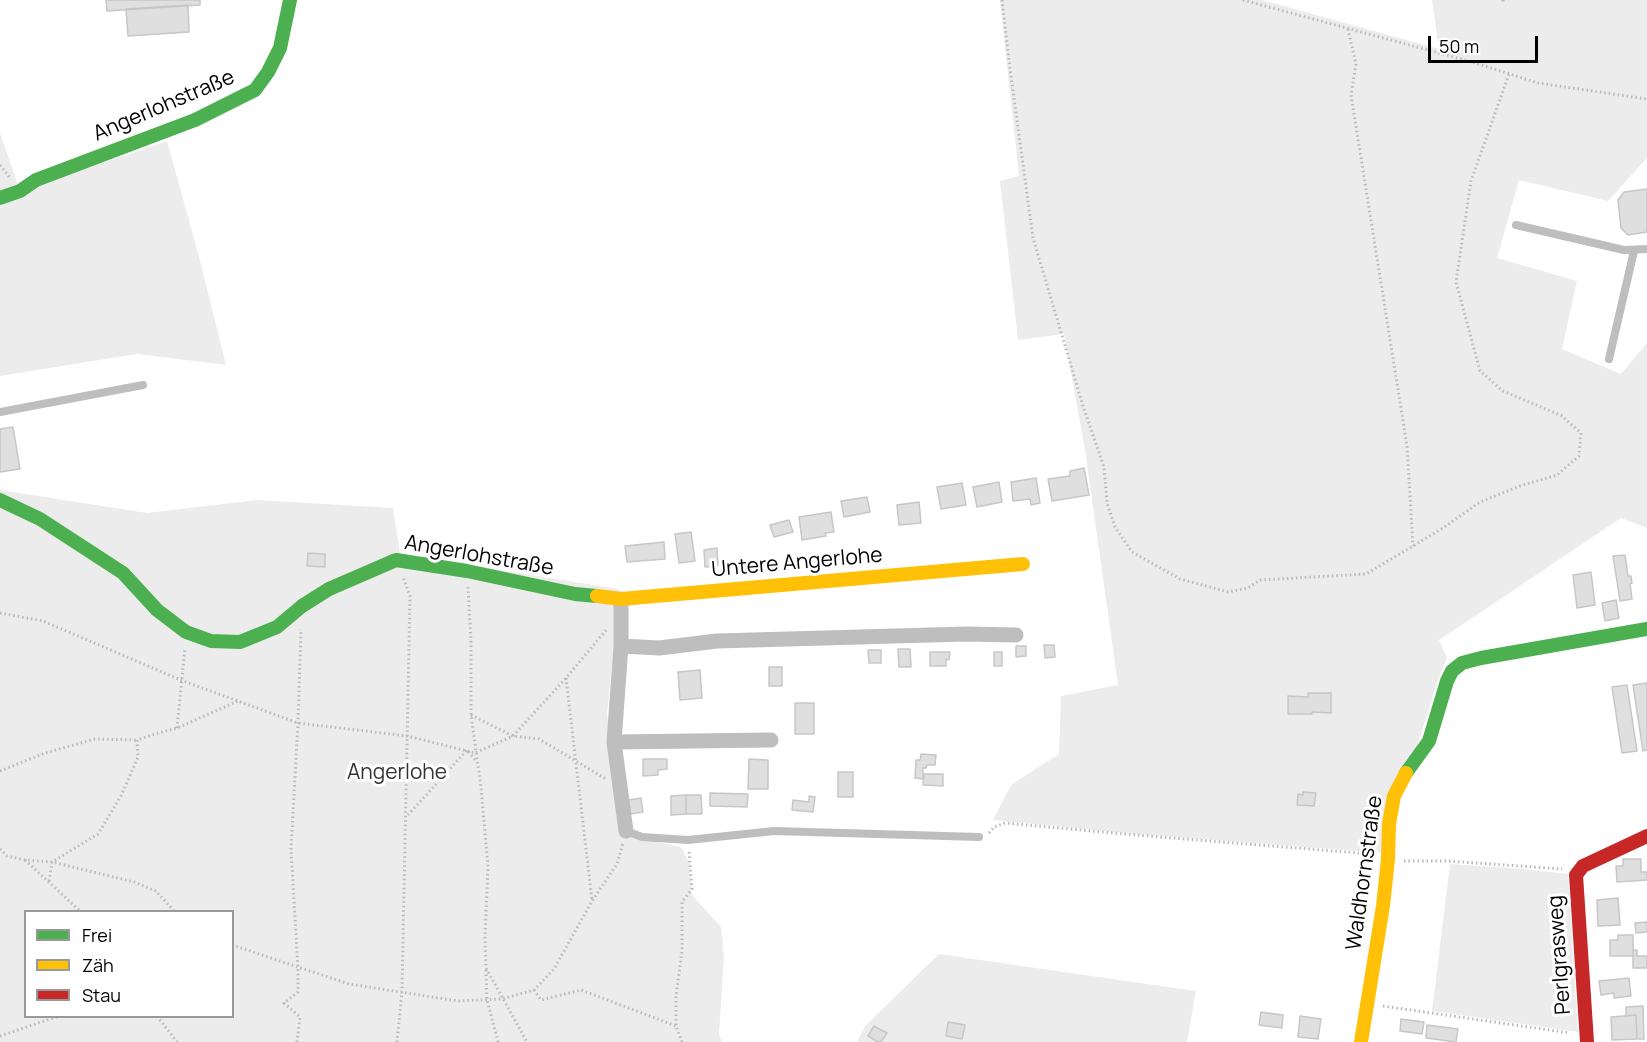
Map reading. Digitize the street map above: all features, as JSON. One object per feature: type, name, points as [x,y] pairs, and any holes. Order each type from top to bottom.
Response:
[{"type":"street","name":"Angerlohstraße","points":[[0,198],[20,191],[36,180],[195,120],[255,90],[268,72],[280,48],[290,0]]},
{"type":"street","name":"Angerlohstraße","points":[[0,500],[40,519],[123,573],[157,610],[186,632],[211,641],[240,642],[277,627],[302,606],[329,589],[396,560],[467,571],[620,606]]},
{"type":"street","name":"Untere Angerlohe","points":[[620,606],[1023,564]]},
{"type":"street","points":[[620,606],[621,646],[614,742],[626,831]]},
{"type":"street","name":"Waldhornstraße","points":[[1361,1042],[1383,906],[1389,824],[1394,796],[1429,741],[1452,671],[1462,663],[1481,658],[1647,629]]},
{"type":"street","points":[[621,646],[659,648],[717,641],[956,634],[1016,635]]},
{"type":"street","points":[[614,742],[771,740]]},
{"type":"street","name":"Perlgrasweg","points":[[1587,1040],[1576,875],[1583,866],[1647,836]]},
{"type":"lane","points":[[1516,225],[1624,250],[1647,249]]},
{"type":"lane","points":[[1610,359],[1634,251]]},
{"type":"lane","points":[[0,412],[143,385]]},
{"type":"lane","points":[[626,831],[642,837],[688,840],[774,831],[979,837]]},
{"type":"path","points":[[1002,0],[1033,238],[1083,406],[1104,467],[1107,503],[1115,527],[1132,552],[1180,579],[1228,592],[1248,588],[1260,580],[1365,574],[1443,528],[1480,502],[1520,486],[1557,476],[1578,456],[1581,433],[1562,416],[1503,392],[1480,371],[1456,282],[1471,181],[1509,74]]},
{"type":"path","points":[[1243,0],[1472,62],[1538,83],[1647,99]]},
{"type":"path","points":[[1348,29],[1356,64],[1351,95],[1407,446],[1413,546]]},
{"type":"path","points":[[396,560],[410,596],[402,992],[397,1042]]},
{"type":"path","points":[[467,571],[471,641],[471,716],[481,787],[488,867],[485,937],[487,1000],[498,1042]]},
{"type":"path","points":[[297,1042],[300,1017],[284,1003],[298,992],[291,850],[302,606]]},
{"type":"path","points":[[0,613],[43,621],[183,681],[298,723],[407,736],[475,753],[513,736],[566,678],[620,606]]},
{"type":"path","points":[[177,728],[186,632]]},
{"type":"path","points":[[566,678],[592,901]]},
{"type":"path","points":[[0,771],[45,753],[95,739],[137,740],[177,728],[237,701]]},
{"type":"path","points":[[471,716],[513,736],[539,739],[608,781]]},
{"type":"path","points":[[49,881],[52,862],[98,834],[121,796],[138,757],[137,740]]},
{"type":"path","points":[[467,750],[477,762]]},
{"type":"path","points":[[406,816],[467,750]]},
{"type":"path","points":[[979,837],[1005,823],[1136,836],[1368,854],[1397,861],[1448,861],[1533,866],[1568,870],[1576,875]]},
{"type":"path","points":[[234,946],[349,984],[458,1001],[502,999],[534,990],[554,969],[592,901],[617,864],[626,831]]},
{"type":"path","points":[[682,1042],[676,1026],[676,996],[682,951],[682,902],[692,889],[688,840]]},
{"type":"path","points":[[0,849],[7,856],[52,862],[134,882],[156,891],[173,910]]},
{"type":"path","points":[[26,860],[79,910]]},
{"type":"path","points":[[486,968],[527,1042]]},
{"type":"path","points":[[534,990],[541,1000],[581,990],[676,1026]]},
{"type":"path","points":[[1367,1004],[1576,1034],[1587,1040]]},
{"type":"path","points":[[0,1036],[56,1018]]},
{"type":"path","points":[[158,1018],[175,1041]]},
{"type":"green space","points":[[1000,0],[1262,0],[1439,49],[1432,0],[1647,0],[1647,158],[1608,201],[1519,180],[1497,258],[1577,281],[1562,349],[1621,374],[1647,343],[1647,528],[1621,518],[1439,640],[1447,658],[1383,853],[1135,834],[993,820],[1011,785],[1059,754],[1061,696],[1118,685],[1085,450],[1064,334],[1018,340],[1000,181],[1019,176]]},
{"type":"green space","points":[[0,133],[20,191],[167,141],[226,365],[137,354],[0,376]]},
{"type":"green space","name":"Angerlohe","points":[[0,490],[147,513],[257,500],[393,508],[400,554],[619,589],[607,715],[624,835],[681,847],[689,862],[692,895],[721,927],[724,957],[719,1034],[722,1042],[0,1042]]},
{"type":"green space","points":[[1450,864],[1568,874],[1578,1032],[1432,1011]]},
{"type":"green space","points":[[939,954],[1196,991],[1187,1042],[857,1042],[865,1026]]},
{"type":"building","points":[[106,0],[200,0],[200,5],[107,11]]},
{"type":"building","points":[[188,5],[189,32],[128,36],[126,9]]},
{"type":"building","points":[[1647,189],[1647,232],[1628,235],[1621,228],[1618,200],[1624,192]]},
{"type":"building","points":[[13,427],[20,469],[0,472],[0,429]]},
{"type":"building","points":[[1084,468],[1089,495],[1052,501],[1048,479],[1070,476],[1070,471]]},
{"type":"building","points":[[1036,478],[1040,503],[1031,505],[1030,499],[1013,501],[1011,482]]},
{"type":"building","points":[[999,482],[1002,502],[977,507],[973,487]]},
{"type":"building","points":[[962,483],[966,505],[941,509],[937,487]]},
{"type":"building","points":[[867,497],[870,512],[844,517],[841,501]]},
{"type":"building","points":[[919,502],[921,523],[899,525],[897,505]]},
{"type":"building","points":[[831,512],[834,532],[825,533],[826,536],[802,540],[799,517]]},
{"type":"building","points":[[789,520],[793,532],[774,537],[770,525]]},
{"type":"building","points":[[691,532],[695,561],[679,563],[675,534]]},
{"type":"building","points":[[664,542],[665,559],[627,562],[625,546]]},
{"type":"building","points":[[717,548],[718,566],[705,567],[704,550]]},
{"type":"building","points":[[308,553],[325,554],[325,567],[307,566]]},
{"type":"building","points":[[1625,555],[1628,576],[1631,576],[1632,599],[1620,601],[1613,556]]},
{"type":"building","points":[[1591,572],[1595,605],[1577,608],[1573,575]]},
{"type":"building","points":[[1616,600],[1619,618],[1605,621],[1602,603]]},
{"type":"building","points":[[1044,645],[1054,645],[1055,657],[1045,658]]},
{"type":"building","points":[[1016,646],[1026,646],[1026,656],[1016,657]]},
{"type":"building","points":[[898,649],[910,649],[911,667],[899,667]]},
{"type":"building","points":[[868,650],[881,650],[881,663],[869,663]]},
{"type":"building","points":[[930,652],[950,652],[949,660],[946,659],[946,666],[930,666]]},
{"type":"building","points":[[994,652],[1002,652],[1002,666],[994,666]]},
{"type":"building","points":[[769,667],[782,667],[782,686],[769,686]]},
{"type":"building","points":[[700,670],[702,698],[680,700],[678,672]]},
{"type":"building","points":[[1647,683],[1647,750],[1643,751],[1633,685]]},
{"type":"building","points":[[1627,685],[1637,751],[1622,753],[1612,687]]},
{"type":"building","points":[[1308,693],[1331,693],[1331,713],[1288,714],[1288,696],[1308,697]]},
{"type":"building","points":[[795,703],[814,703],[814,734],[795,734]]},
{"type":"building","points":[[921,754],[936,755],[935,765],[927,765],[923,768],[923,779],[915,778],[916,760],[920,760]]},
{"type":"building","points":[[643,759],[667,759],[667,769],[658,770],[658,775],[643,776]]},
{"type":"building","points":[[749,759],[768,760],[768,789],[748,789]]},
{"type":"building","points":[[838,772],[853,772],[853,797],[838,797]]},
{"type":"building","points":[[924,774],[943,774],[943,786],[923,785]]},
{"type":"building","points":[[1303,792],[1316,793],[1314,806],[1297,805],[1298,794],[1303,795]]},
{"type":"building","points":[[710,793],[748,794],[747,807],[710,806]]},
{"type":"building","points":[[686,795],[686,814],[671,815],[671,796]]},
{"type":"building","points":[[686,795],[701,795],[702,814],[686,814]]},
{"type":"building","points":[[809,796],[815,797],[813,812],[792,810],[793,800],[809,802]]},
{"type":"building","points":[[641,798],[643,812],[630,814],[629,800]]},
{"type":"building","points":[[1623,859],[1641,859],[1641,872],[1647,872],[1647,880],[1617,882],[1616,866],[1623,866]]},
{"type":"building","points":[[1618,898],[1620,925],[1598,926],[1597,900]]},
{"type":"building","points":[[1647,922],[1647,932],[1636,933],[1635,923]]},
{"type":"building","points":[[1618,935],[1633,935],[1633,956],[1610,956],[1610,940],[1618,940]]},
{"type":"building","points":[[1633,950],[1637,950],[1637,956],[1647,956],[1647,968],[1633,968]]},
{"type":"building","points":[[1629,978],[1631,996],[1614,998],[1614,993],[1601,995],[1599,981]]},
{"type":"building","points":[[1643,1006],[1644,1039],[1637,1039],[1636,1015],[1626,1016],[1626,1007]]},
{"type":"building","points":[[1261,1012],[1283,1015],[1282,1028],[1259,1025]]},
{"type":"building","points":[[1636,1015],[1637,1039],[1612,1040],[1611,1017]]},
{"type":"building","points":[[1300,1016],[1321,1019],[1318,1039],[1298,1037]]},
{"type":"building","points":[[1401,1019],[1424,1022],[1422,1034],[1400,1031]]},
{"type":"building","points":[[948,1022],[965,1025],[962,1039],[946,1036]]},
{"type":"building","points":[[1427,1025],[1458,1029],[1456,1042],[1426,1038]]},
{"type":"building","points":[[874,1026],[887,1033],[881,1042],[868,1036]]},
{"type":"traffic: fast","points":[[0,198],[20,191],[36,180],[195,120],[255,90],[268,72],[280,48],[290,0]]},
{"type":"traffic: fast","points":[[0,500],[40,519],[123,573],[157,610],[186,632],[211,641],[240,642],[277,627],[302,606],[329,589],[396,560],[467,571],[575,594],[597,596]]},
{"type":"traffic: fast","points":[[1406,773],[1429,741],[1447,681],[1452,671],[1462,663],[1647,629]]},
{"type":"traffic: slow","points":[[597,596],[621,599],[1023,564]]},
{"type":"traffic: slow","points":[[1361,1042],[1383,906],[1389,824],[1394,796],[1406,773]]},
{"type":"traffic: jam","points":[[1587,1042],[1576,875],[1583,866],[1647,836]]}]
